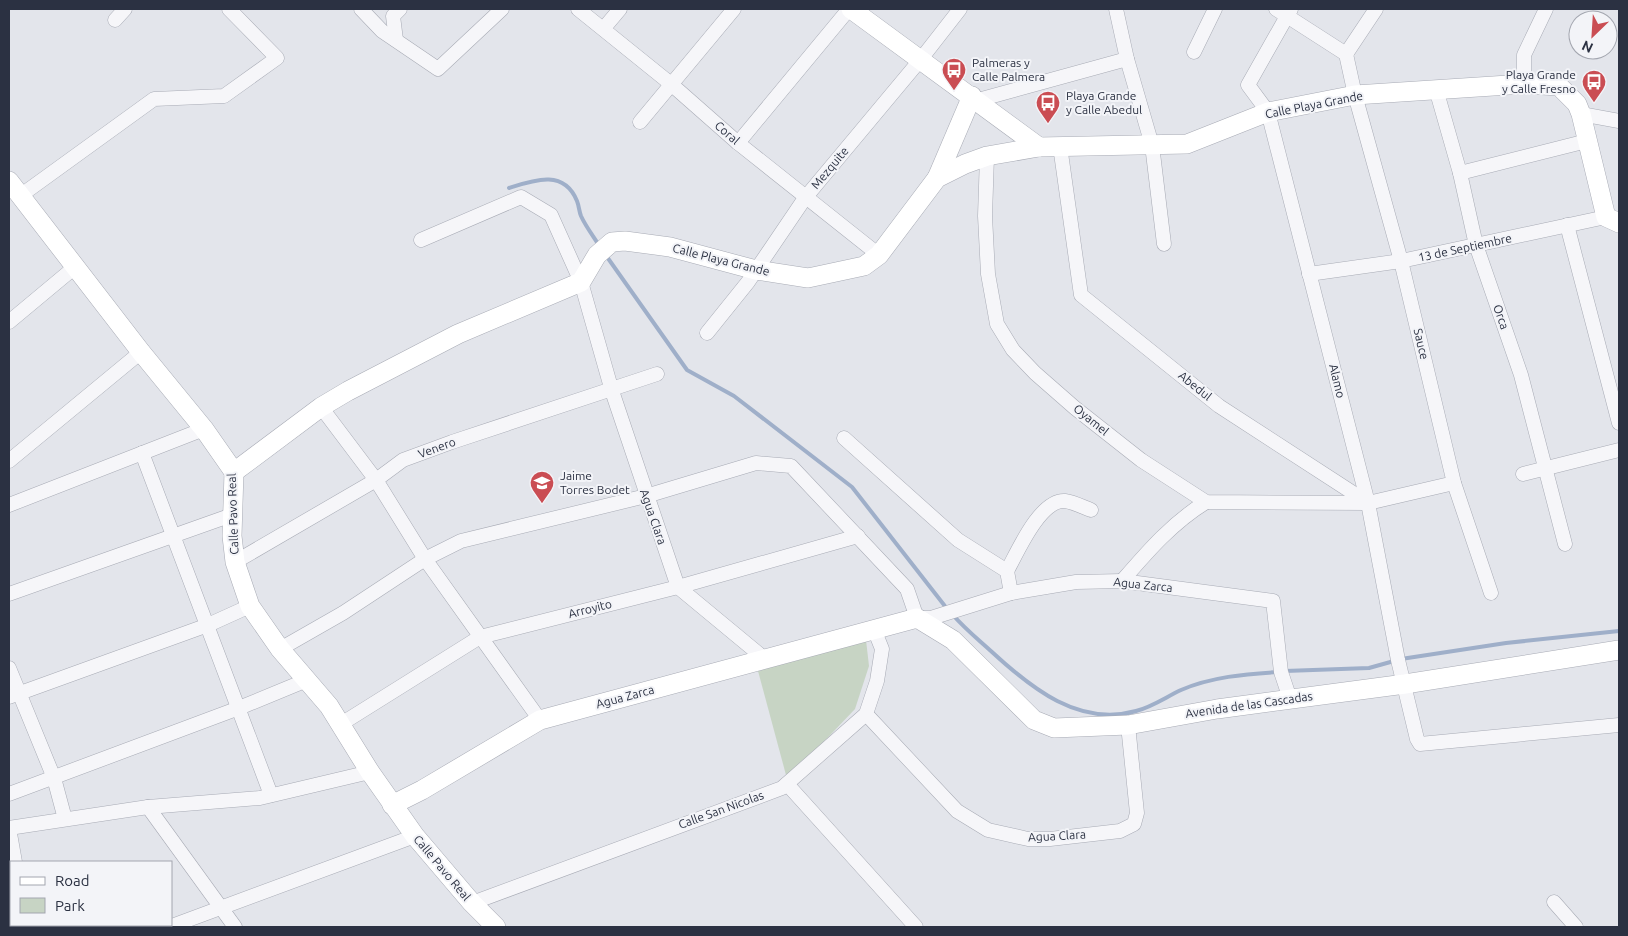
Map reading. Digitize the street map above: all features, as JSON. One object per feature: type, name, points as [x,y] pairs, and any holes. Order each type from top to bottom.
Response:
[{"type":"street","points":[[115,20],[125,9]]},
{"type":"street","points":[[13,188],[154,99],[224,96],[276,58],[228,9]]},
{"type":"street","points":[[361,9],[382,31],[438,69],[502,9]]},
{"type":"street","points":[[396,40],[393,16],[400,9]]},
{"type":"street","name":"Coral","points":[[578,9],[604,28],[805,198],[879,255]]},
{"type":"street","points":[[604,28],[620,9]]},
{"type":"street","points":[[640,122],[734,9]]},
{"type":"street","points":[[738,143],[850,9],[975,98],[1039,147]]},
{"type":"street","name":"Mezquite","points":[[708,332],[756,270],[805,198],[921,59],[960,9]]},
{"type":"street","points":[[1116,9],[1127,59],[1152,145],[1164,244]]},
{"type":"street","points":[[1194,52],[1215,9]]},
{"type":"street","points":[[1285,11],[1346,54],[1376,9]]},
{"type":"street","points":[[1524,84],[1524,55],[1546,9]]},
{"type":"street","name":"Alamo","points":[[1285,11],[1248,85],[1268,112],[1368,503],[1417,739],[1420,744],[1619,725]]},
{"type":"street","name":"Sauce","points":[[1346,54],[1355,95],[1401,261],[1454,483],[1490,593]]},
{"type":"street","points":[[975,98],[1127,59]]},
{"type":"street","name":"Calle Playa Grande","points":[[937,178],[965,164],[988,156],[1039,147],[1187,144],[1268,112],[1355,95],[1524,84],[1559,86],[1577,104],[1613,220]]},
{"type":"street","name":"Orca","points":[[1436,89],[1460,173],[1476,244],[1521,375],[1546,467],[1564,544]]},
{"type":"street","name":"Calle Playa Grande","points":[[581,282],[597,255],[612,242],[625,241],[670,247],[756,270],[808,278],[864,266],[879,255],[937,178],[975,98]]},
{"type":"street","points":[[1581,114],[1619,121]]},
{"type":"street","points":[[1460,173],[1587,141]]},
{"type":"street","name":"Abedul","points":[[1060,146],[1081,295],[1219,406],[1368,503]]},
{"type":"street","name":"Oyamel","points":[[988,156],[985,216],[988,274],[997,324],[1013,350],[1075,408],[1141,460],[1206,502]]},
{"type":"street","name":"Calle Pavo Real","points":[[13,188],[76,266],[140,352],[204,429],[234,472],[232,515],[235,562],[250,606],[280,649],[341,724],[370,772],[415,836],[472,903],[496,927]]},
{"type":"street","name":"Agua Clara","points":[[421,240],[521,197],[550,215],[581,282],[612,391],[678,587]]},
{"type":"street","name":"13 de Septiembre","points":[[1309,274],[1401,261],[1567,226],[1613,220]]},
{"type":"street","points":[[1567,226],[1619,423]]},
{"type":"street","points":[[9,322],[76,266]]},
{"type":"street","points":[[234,472],[321,407],[348,391],[458,334],[581,282]]},
{"type":"street","points":[[9,461],[140,352]]},
{"type":"street","name":"Venero","points":[[235,562],[376,480],[403,460],[426,450],[612,391],[657,374]]},
{"type":"street","points":[[321,407],[376,480],[426,559],[480,638],[540,720]]},
{"type":"street","points":[[11,501],[204,429]]},
{"type":"street","points":[[844,438],[902,493],[958,540],[1007,572]]},
{"type":"street","points":[[1523,474],[1619,450]]},
{"type":"street","points":[[142,453],[271,795]]},
{"type":"street","points":[[280,649],[343,612],[426,559],[461,541],[646,496],[756,463],[791,466],[907,589],[924,618]]},
{"type":"street","points":[[1122,582],[1158,539],[1185,515],[1206,502],[1368,503],[1454,483]]},
{"type":"street","points":[[1011,593],[1007,572],[1029,530],[1048,506],[1064,501],[1091,510]]},
{"type":"street","points":[[9,594],[173,534],[232,515]]},
{"type":"street","name":"Arroyito","points":[[341,724],[480,638],[678,587],[858,536]]},
{"type":"street","name":"Agua Zarca","points":[[392,805],[422,790],[540,720],[874,628],[958,610],[1011,593],[1076,582],[1122,582],[1273,601],[1281,672],[1290,699]]},
{"type":"street","points":[[678,587],[765,659]]},
{"type":"street","points":[[13,695],[208,625],[250,606]]},
{"type":"street","name":"Avenida de las Cascadas","points":[[924,618],[952,640],[1034,720],[1054,728],[1128,725],[1619,650]]},
{"type":"street","points":[[866,714],[877,681],[882,648],[874,628]]},
{"type":"street","points":[[9,668],[13,695],[54,778],[65,819]]},
{"type":"street","points":[[9,794],[239,708],[307,680]]},
{"type":"street","name":"Agua Clara","points":[[866,714],[957,811],[988,830],[1028,839],[1120,831],[1134,824],[1137,813],[1128,725]]},
{"type":"street","name":"Calle San Nicolas","points":[[472,903],[782,788],[866,714]]},
{"type":"street","points":[[15,861],[9,828],[148,807],[271,795],[370,772]]},
{"type":"street","points":[[787,784],[916,927]]},
{"type":"street","points":[[148,807],[235,927]]},
{"type":"street","points":[[172,926],[415,836]]},
{"type":"street","points":[[1554,902],[1576,927]]},
{"type":"green space","points":[[866,640],[869,666],[855,709],[794,773],[786,775],[758,671]]},
{"type":"waterway","points":[[509,188],[538,180],[556,181],[564,184],[577,201],[580,214],[600,247]]},
{"type":"waterway","points":[[605,254],[687,370],[734,396],[852,487],[948,610]]},
{"type":"waterway","points":[[953,615],[1007,666],[1040,691],[1076,709],[1095,714],[1115,715],[1136,711],[1181,690],[1216,679],[1278,672]]},
{"type":"waterway","points":[[1401,659],[1506,643],[1619,631]]},
{"type":"waterway","points":[[1285,671],[1369,668],[1394,661]]},
{"type":"place","name":"Palmeras y Calle Palmera","points":[[954,91]]},
{"type":"place","name":"Playa Grande y Calle Fresno","points":[[1594,103]]},
{"type":"place","name":"Playa Grande y Calle Abedul","points":[[1048,124]]},
{"type":"place","name":"Jaime Torres Bodet","points":[[542,504]]}]
